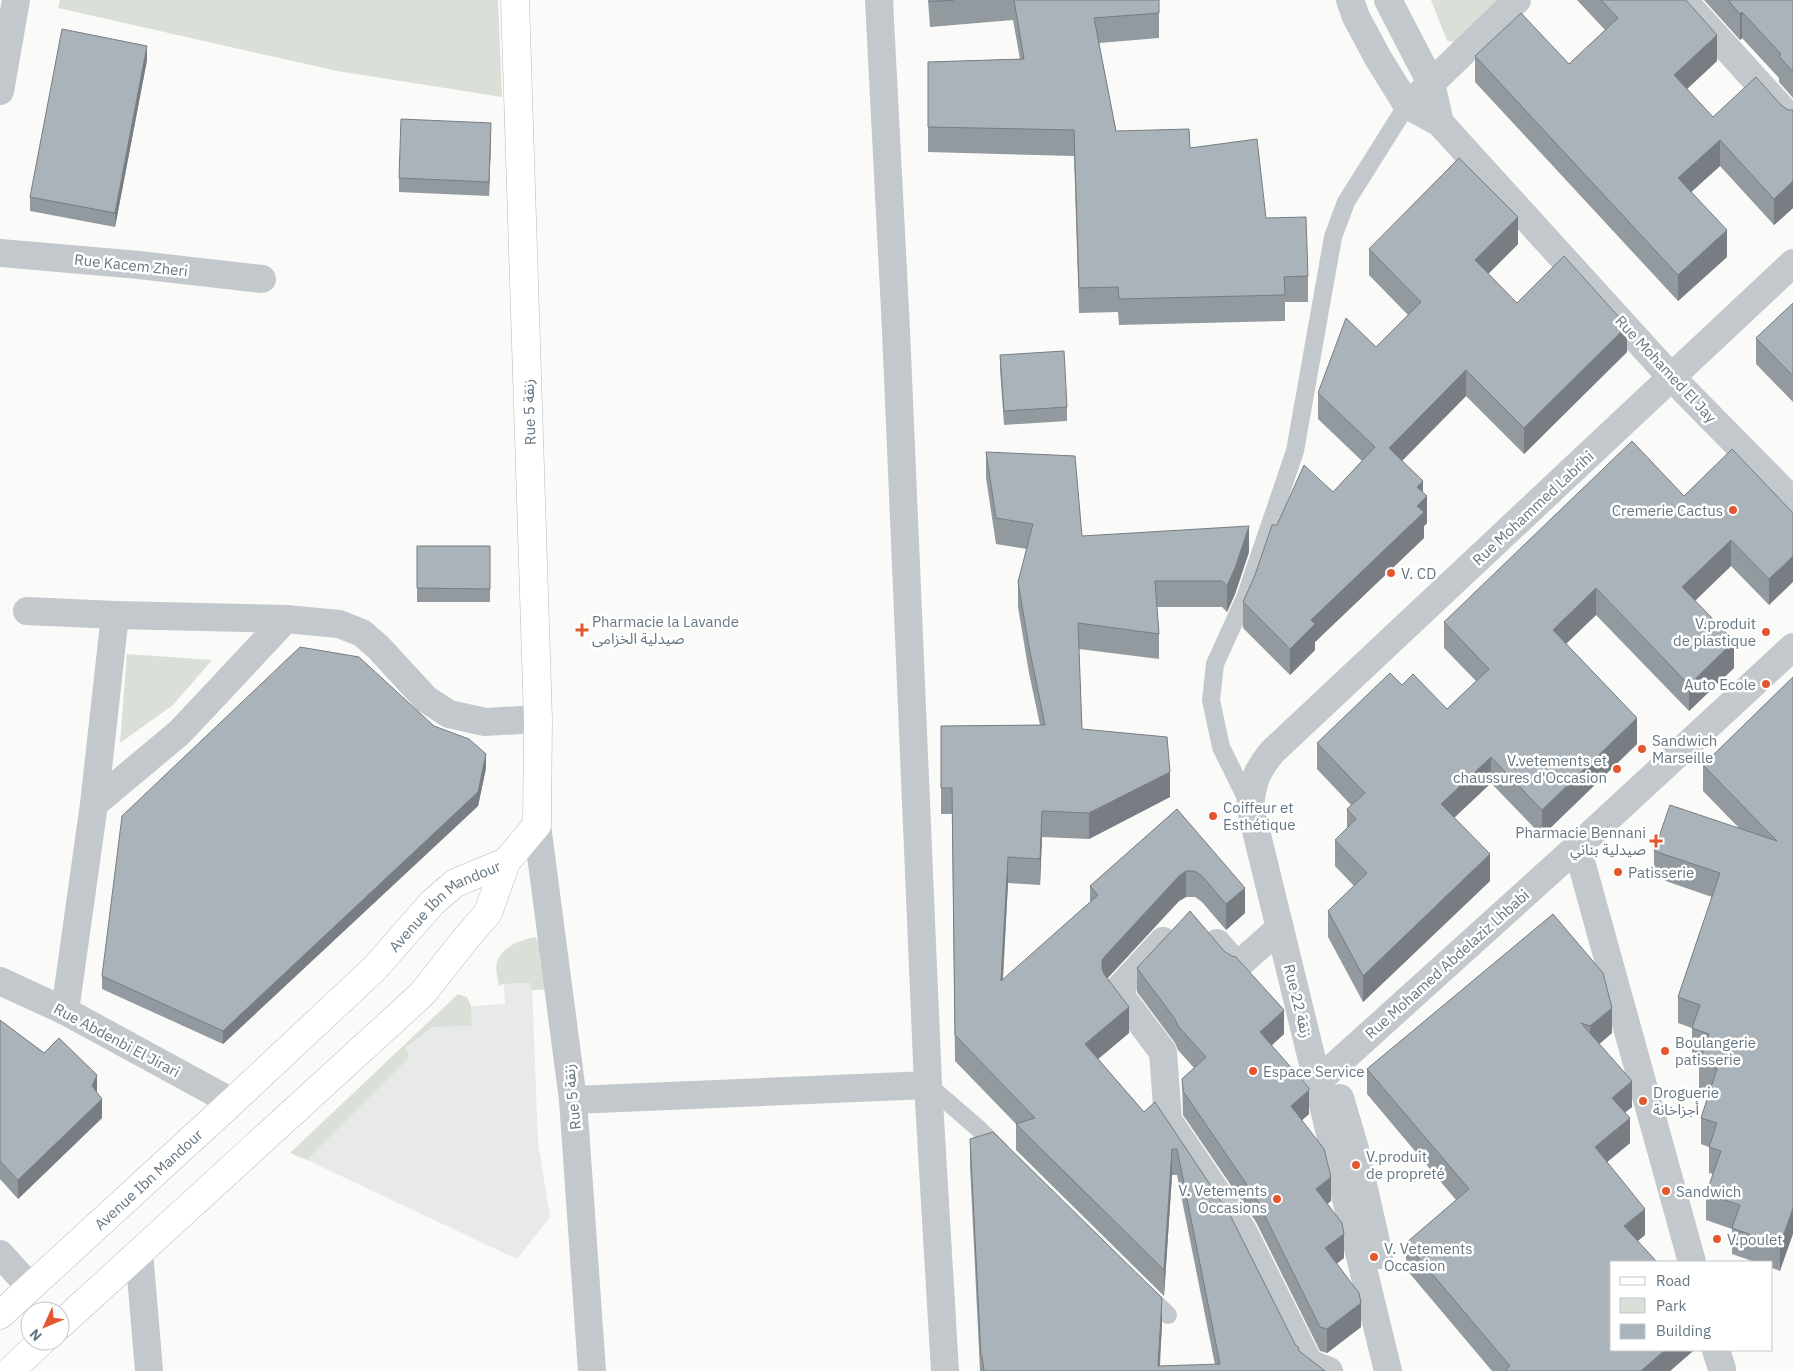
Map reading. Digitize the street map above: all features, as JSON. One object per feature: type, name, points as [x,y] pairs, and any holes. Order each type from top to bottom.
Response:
[{"type":"street","name":"Rue 5 زنقة","points":[[515,0],[538,719],[537,825],[573,1100],[592,1371]]},
{"type":"street","points":[[879,0],[896,340],[928,1085],[945,1371]]},
{"type":"street","points":[[1350,0],[1356,17],[1378,58],[1407,106],[1517,0]]},
{"type":"street","name":"Rue Mohamed El Jay","points":[[1388,0],[1431,83],[1440,122]]},
{"type":"street","points":[[1683,0],[1793,121]]},
{"type":"street","points":[[0,92],[10,8]]},
{"type":"street","name":"Rue Mohamed El Jay","points":[[1407,106],[1440,122],[1672,378],[1793,501]]},
{"type":"street","name":"Rue Kacem Zheri","points":[[0,253],[139,265],[262,279]]},
{"type":"street","name":"Rue Mohammed Labrihi","points":[[1272,752],[1793,263]]},
{"type":"street","points":[[27,611],[286,619],[339,624],[362,632],[426,699],[450,714],[486,722],[538,719]]},
{"type":"street","points":[[65,1011],[94,804],[115,615]]},
{"type":"street","points":[[94,804],[180,732],[286,619]]},
{"type":"street","name":"Rue Mohamed Abdelaziz Lhbabi","points":[[1324,1075],[1577,847],[1793,647]]},
{"type":"street","name":"Rue 22 زنقة","points":[[1272,752],[1260,767],[1252,785],[1250,806],[1280,928],[1324,1075],[1388,1371]]},
{"type":"street","points":[[506,862],[537,825]]},
{"type":"street","points":[[1577,847],[1692,1261]]},
{"type":"street","name":"Avenue Ibn Mandour","points":[[0,1315],[232,1102],[374,968],[432,904],[455,882],[506,862]]},
{"type":"street","name":"Avenue Ibn Mandour","points":[[70,1315],[422,994],[488,913],[506,862]]},
{"type":"street","points":[[1280,928],[1237,966],[1189,926],[1117,991],[1163,1052],[1168,1120],[1243,1231],[1314,1368]]},
{"type":"street","name":"Rue Abdenbi El Jirari","points":[[0,980],[65,1011],[232,1102]]},
{"type":"street","points":[[1324,1075],[1355,1148],[1407,1371]]},
{"type":"street","points":[[573,1100],[928,1085]]},
{"type":"street","points":[[139,1252],[149,1371]]},
{"type":"street","points":[[0,1254],[30,1287]]},
{"type":"street","points":[[10,1371],[31,1351]]},
{"type":"lane","points":[[1250,806],[1221,747],[1211,700],[1215,664],[1245,598],[1295,451],[1333,237],[1346,202],[1407,106]]},
{"type":"lane","points":[[928,1085],[1014,1163]]},
{"type":"lane","points":[[1132,1281],[1168,1315]]},
{"type":"shaded area","points":[[532,983],[538,1142],[550,1217],[517,1259],[307,1160],[409,1058],[406,1047],[433,1027],[472,1026],[471,1006],[505,1004],[504,984]]},
{"type":"green space","points":[[60,0],[498,0],[502,97],[337,71],[58,8]]},
{"type":"green space","points":[[1431,0],[1517,0],[1475,45],[1447,41]]},
{"type":"green space","points":[[127,654],[212,660],[173,705],[120,743]]},
{"type":"green space","points":[[535,937],[547,951],[555,989],[532,990],[531,983],[504,984],[499,986],[496,967],[500,956],[513,945]]},
{"type":"green space","points":[[458,994],[467,997],[471,1006],[472,1026],[433,1027],[406,1047],[409,1058],[307,1160],[290,1153]]},
{"type":"building","points":[[929,0],[954,0],[930,2]]},
{"type":"building","points":[[1014,0],[1159,0],[1159,13],[1094,18],[1116,131],[1189,129],[1190,148],[1257,139],[1266,218],[1306,217],[1308,276],[1284,277],[1285,295],[1119,299],[1118,287],[1079,288],[1074,130],[928,127],[928,62],[1024,59]]},
{"type":"building","points":[[1601,0],[1686,0],[1717,35],[1674,75],[1713,117],[1756,77],[1781,105],[1788,110],[1793,110],[1793,181],[1774,199],[1720,140],[1678,178],[1727,230],[1678,275],[1475,56],[1521,13],[1569,64],[1618,18]]},
{"type":"building","points":[[1728,0],[1793,0],[1793,72],[1779,56],[1781,54],[1742,12],[1740,14]]},
{"type":"building","points":[[62,29],[147,46],[115,213],[30,197]]},
{"type":"building","points":[[401,119],[491,123],[489,182],[399,178]]},
{"type":"building","points":[[1459,158],[1518,217],[1475,260],[1517,303],[1564,256],[1627,326],[1524,428],[1466,370],[1389,448],[1423,481],[1417,487],[1427,496],[1417,506],[1424,512],[1311,620],[1315,624],[1290,649],[1243,602],[1255,575],[1272,525],[1277,525],[1304,465],[1333,492],[1375,447],[1318,393],[1346,318],[1376,347],[1421,302],[1369,249]]},
{"type":"building","points":[[1793,303],[1793,376],[1756,338]]},
{"type":"building","points":[[1064,351],[1067,407],[1004,411],[1000,355]]},
{"type":"building","points":[[1632,441],[1684,496],[1732,449],[1793,513],[1793,556],[1769,579],[1731,540],[1682,587],[1734,641],[1689,685],[1596,588],[1553,630],[1637,718],[1542,810],[1491,757],[1441,804],[1490,854],[1363,976],[1328,911],[1367,873],[1335,840],[1356,819],[1347,809],[1365,793],[1317,743],[1390,673],[1402,685],[1413,674],[1447,709],[1489,669],[1444,622]]},
{"type":"building","points":[[986,452],[1075,456],[1082,536],[1249,526],[1227,586],[1222,581],[1155,581],[1159,634],[1078,623],[1082,729],[1167,737],[1170,772],[1089,813],[1042,811],[1040,859],[1008,857],[1001,981],[1098,895],[1090,886],[1177,809],[1245,888],[1226,904],[1202,876],[1195,871],[1186,871],[1179,876],[1102,960],[1104,974],[1129,1007],[1085,1044],[1144,1112],[1155,1102],[1229,1213],[1295,1344],[1299,1348],[1298,1350],[1325,1371],[984,1371],[981,1356],[970,1139],[993,1132],[1162,1298],[1158,1366],[1220,1364],[1177,1149],[1172,1149],[1164,1270],[1016,1124],[1035,1118],[955,1035],[952,788],[941,788],[941,726],[1045,725],[1018,582],[1033,524],[996,518]]},
{"type":"building","points":[[417,546],[490,546],[490,589],[417,588]]},
{"type":"building","points":[[300,647],[359,657],[434,726],[469,739],[486,754],[478,792],[223,1031],[102,976],[122,816]]},
{"type":"building","points":[[1793,677],[1793,1208],[1780,1245],[1732,1228],[1740,1205],[1706,1194],[1721,1151],[1709,1147],[1717,1123],[1701,1118],[1717,1069],[1699,1063],[1709,1034],[1692,1028],[1700,1005],[1678,997],[1720,873],[1654,851],[1670,805],[1777,841],[1703,765]]},
{"type":"building","points":[[1190,911],[1225,952],[1236,957],[1284,1010],[1260,1032],[1309,1088],[1291,1106],[1324,1149],[1331,1177],[1316,1189],[1342,1223],[1344,1234],[1325,1248],[1359,1293],[1361,1303],[1327,1329],[1320,1327],[1256,1198],[1183,1091],[1182,1079],[1206,1057],[1178,1026],[1175,1019],[1137,968]]},
{"type":"building","points":[[1553,914],[1603,973],[1612,1008],[1590,1026],[1581,1023],[1632,1081],[1612,1098],[1630,1118],[1595,1147],[1645,1209],[1624,1226],[1656,1261],[1610,1261],[1610,1351],[1664,1351],[1641,1371],[1505,1371],[1510,1366],[1406,1243],[1469,1189],[1367,1069]]},
{"type":"building","points":[[0,1020],[44,1053],[59,1038],[97,1075],[92,1086],[102,1099],[18,1180],[0,1161]]},
{"type":"place","name":"Cremerie Cactus","points":[[1733,510]]},
{"type":"place","name":"V. CD","points":[[1391,573]]},
{"type":"place","name":"Pharmacie la Lavande صيدلية الخزامى","points":[[582,630]]},
{"type":"place","name":"V.produit de plastique","points":[[1766,632]]},
{"type":"place","name":"Auto Ecole","points":[[1766,684]]},
{"type":"place","name":"Sandwich Marseille","points":[[1642,749]]},
{"type":"place","name":"V.vetements et chaussures d'Occasion","points":[[1617,769]]},
{"type":"place","name":"Coiffeur et Esthétique","points":[[1213,816]]},
{"type":"place","name":"Pharmacie Bennani صيدلية بناني","points":[[1656,841]]},
{"type":"place","name":"Patisserie","points":[[1618,872]]},
{"type":"place","name":"Boulangerie patisserie","points":[[1665,1051]]},
{"type":"place","name":"Espace Service","points":[[1253,1071]]},
{"type":"place","name":"Droguerie أجزاخانة","points":[[1643,1101]]},
{"type":"place","name":"V.produit de propreté","points":[[1356,1165]]},
{"type":"place","name":"Sandwich","points":[[1666,1191]]},
{"type":"place","name":"V. Vetements Occasions","points":[[1277,1199]]},
{"type":"place","name":"V.poulet","points":[[1717,1239]]},
{"type":"place","name":"V. Vetements Occasion","points":[[1374,1257]]}]
